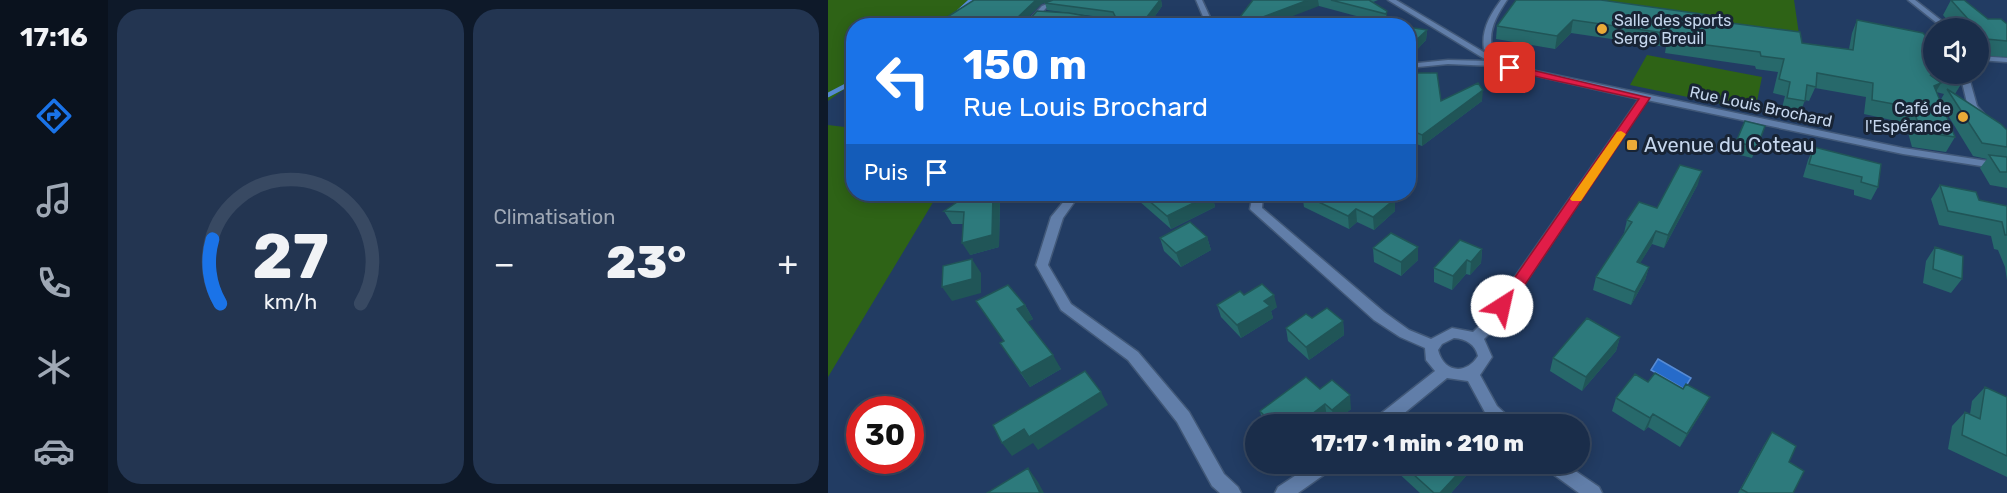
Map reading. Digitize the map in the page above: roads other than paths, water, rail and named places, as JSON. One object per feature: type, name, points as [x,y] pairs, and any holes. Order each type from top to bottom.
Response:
[{"type":"street","points":[[1034,18],[1044,7],[1065,0]]},
{"type":"street","points":[[1199,0],[1207,18]]},
{"type":"street","points":[[1391,0],[1491,60],[1510,68]]},
{"type":"street","points":[[1504,0],[1494,13],[1486,37],[1488,50],[1510,68]]},
{"type":"street","points":[[1911,0],[1934,18]]},
{"type":"street","points":[[1038,14],[1048,14]]},
{"type":"street","points":[[1989,59],[2007,60]]},
{"type":"street","points":[[1416,65],[1470,62],[1510,68]]},
{"type":"street","name":"Rue Louis Brochard","points":[[1510,68],[1903,151],[2007,167]]},
{"type":"street","points":[[1967,84],[1973,107],[1987,122]]},
{"type":"street","points":[[1475,339],[1490,324],[1645,98]]},
{"type":"street","points":[[1070,201],[1057,217],[1042,265],[1065,307],[1132,356],[1183,417],[1218,480],[1232,493]]},
{"type":"street","points":[[1257,201],[1256,209],[1293,238],[1390,326],[1418,341],[1433,345]]},
{"type":"street","points":[[1452,333],[1468,335],[1475,339],[1481,344],[1485,357],[1483,364],[1471,373],[1463,375],[1445,372],[1434,363],[1431,351],[1438,340],[1452,333]]},
{"type":"street","points":[[1392,414],[1445,372]]},
{"type":"street","points":[[1471,373],[1495,414]]},
{"type":"street","points":[[1284,493],[1312,474]]},
{"type":"street","points":[[1566,474],[1593,493]]},
{"type":"water","points":[[1658,359],[1691,378],[1684,389],[1651,370]]},
{"type":"waterway","points":[[959,11],[971,0]]},
{"type":"waterway","points":[[828,95],[846,86]]},
{"type":"place","name":"Salle des sports Serge Breuil","points":[[1602,29]]},
{"type":"place","name":"Café de l'Espérance","points":[[1963,117]]},
{"type":"place","name":"Avenue du Coteau","points":[[1632,145]]}]
